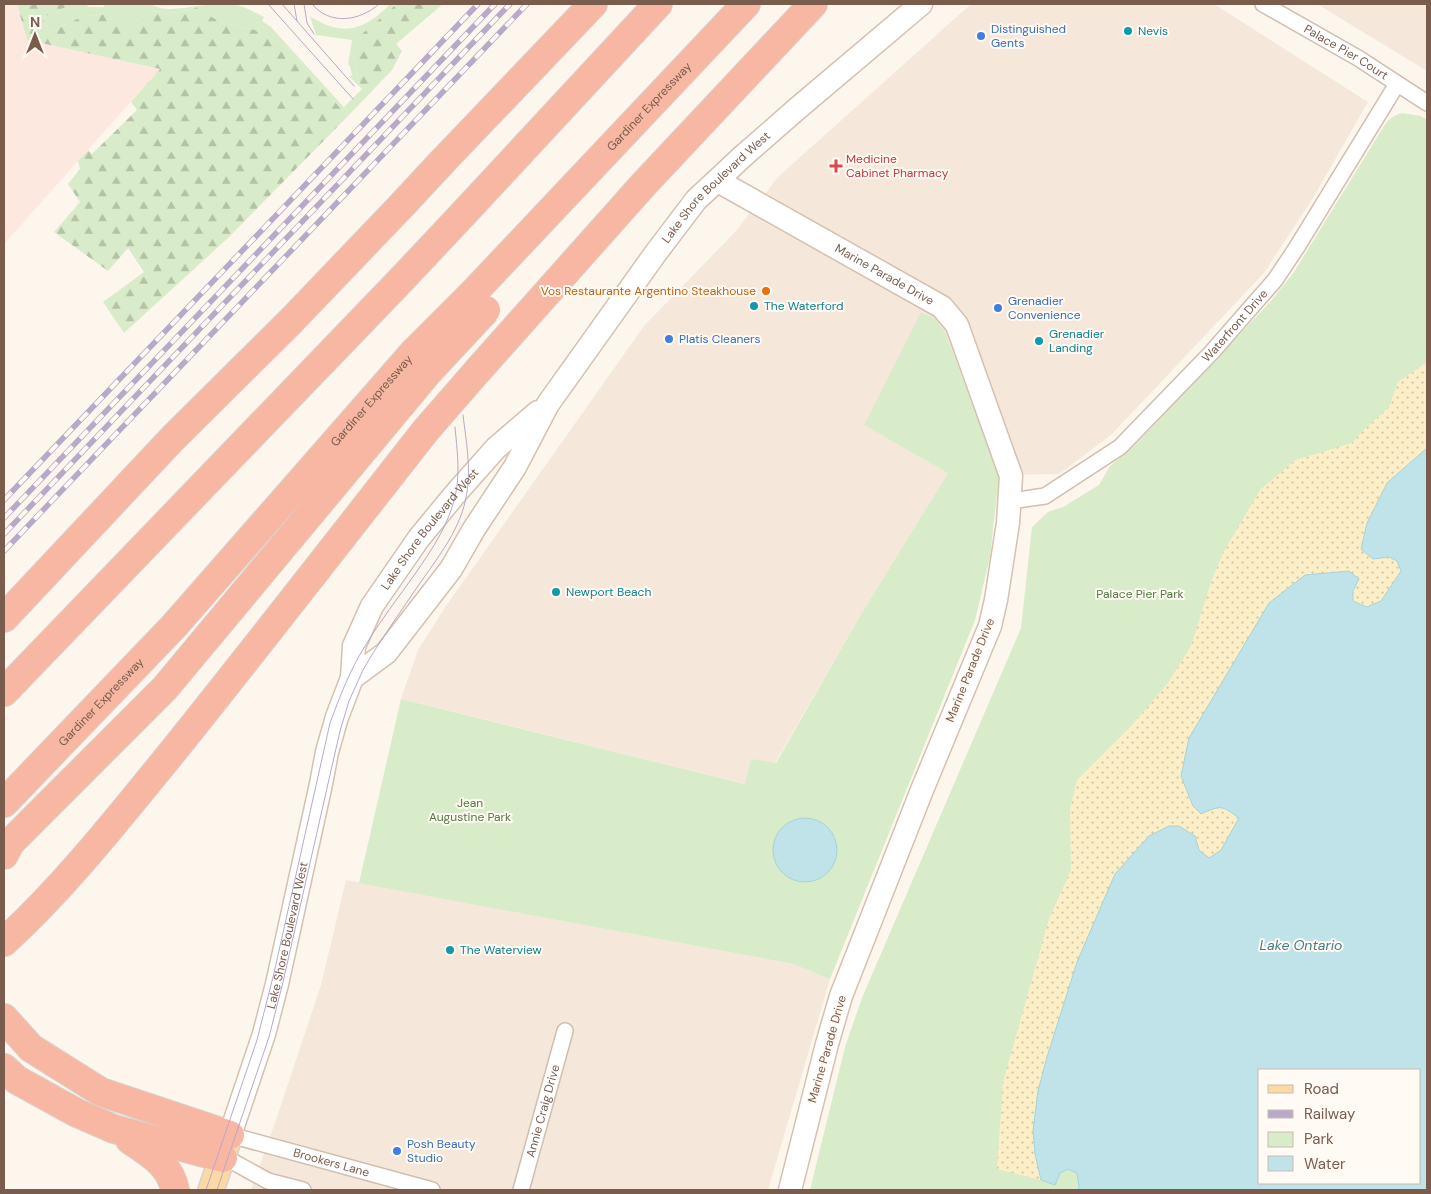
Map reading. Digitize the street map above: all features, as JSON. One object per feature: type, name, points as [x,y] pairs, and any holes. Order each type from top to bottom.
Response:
[{"type":"highway","points":[[4,618],[172,439],[291,321],[593,4]]},
{"type":"highway","points":[[4,692],[401,280],[658,4]]},
{"type":"highway","name":"Gardiner Expressway","points":[[4,803],[174,626],[421,361],[480,301],[619,138],[746,4]]},
{"type":"highway","points":[[4,942],[31,917],[98,843],[200,717],[426,430],[644,184],[813,4]]},
{"type":"highway","points":[[4,854],[10,843],[166,688],[421,361]]},
{"type":"highway","points":[[4,1018],[31,1048],[101,1092],[227,1146]]},
{"type":"highway","points":[[4,1068],[17,1080],[77,1113],[114,1129],[160,1161],[173,1180],[175,1190]]},
{"type":"highway","points":[[114,1129],[227,1146]]},
{"type":"main road","name":"Lake Shore Boulevard West","points":[[352,678],[386,653],[451,569],[474,529],[515,467],[548,404],[696,200],[784,120],[920,4]]},
{"type":"main road","name":"Marine Parade Drive","points":[[718,181],[946,311],[957,325],[1012,476],[996,600],[990,626],[842,996],[827,1044],[790,1190]]},
{"type":"main road","name":"Lake Shore Boulevard West","points":[[212,1190],[266,1026],[277,984],[322,784],[327,752],[337,717],[352,678],[354,646],[372,606],[419,538],[496,448],[548,404]]},
{"type":"street","name":"Palace Pier Court","points":[[1263,4],[1358,58],[1427,103]]},
{"type":"street","name":"Waterfront Drive","points":[[1010,502],[1045,496],[1120,447],[1212,352],[1275,280],[1397,84]]},
{"type":"street","name":"Annie Craig Drive","points":[[521,1190],[565,1031]]},
{"type":"street","points":[[227,1146],[228,1159],[268,1181],[303,1190]]},
{"type":"street","name":"Brookers Lane","points":[[227,1146],[432,1190]]},
{"type":"shaded area","points":[[4,4],[17,4],[27,40],[160,69],[4,244]]},
{"type":"shaded area","points":[[971,4],[1214,4],[1368,102],[1313,198],[1264,273],[1111,435],[1059,474],[999,475],[946,334],[936,319],[921,312],[948,473],[860,616],[775,763],[746,784],[401,699],[418,650],[446,606],[644,326],[735,232],[778,177]]},
{"type":"shaded area","points":[[1317,4],[1427,4],[1427,71]]},
{"type":"shaded area","points":[[346,880],[793,964],[830,979],[768,1190],[251,1190],[321,985]]},
{"type":"green space","points":[[222,3],[245,8],[264,17],[262,21],[271,27],[350,114],[348,116],[288,48],[255,30],[220,22],[195,7],[179,13],[150,11],[130,25],[119,25],[107,14],[83,16],[49,33],[43,17],[68,4],[87,4],[88,7],[104,7],[104,4],[151,4],[159,8],[179,9]]},
{"type":"green space","points":[[17,4],[68,4],[68,6],[43,17],[49,33],[83,16],[107,14],[119,25],[130,25],[150,11],[179,13],[195,7],[220,22],[255,30],[288,48],[348,116],[228,238],[124,333],[103,302],[144,272],[128,248],[108,271],[54,232],[80,202],[68,184],[80,169],[78,161],[88,150],[92,154],[137,110],[131,102],[160,69],[27,40]]},
{"type":"green space","points":[[390,4],[396,4],[389,11],[354,66],[362,89],[350,77],[352,75],[348,64],[352,40],[316,35],[310,16],[332,27],[352,28],[371,20]]},
{"type":"green space","points":[[396,4],[443,4],[396,44],[402,51],[392,70],[350,114],[344,107],[362,89],[354,66],[363,33]]},
{"type":"green space","name":"Palace Pier Park","points":[[1402,113],[1421,116],[1427,120],[1427,448],[1387,483],[1060,1173],[1068,1169],[1077,1172],[1078,1190],[810,1190],[845,1047],[862,998],[1021,628],[1032,527],[1048,512],[1063,507],[1099,485],[1110,466],[1135,445],[1271,301],[1294,272],[1384,126],[1392,118]]},
{"type":"green space","name":"Jean Augustine Park","points":[[921,312],[936,319],[946,334],[999,475],[990,557],[975,620],[830,979],[793,964],[359,883],[401,699],[745,784],[751,759],[776,763],[860,616],[948,473],[864,425]]},
{"type":"sand","points":[[1427,362],[1427,448],[1387,483],[1373,559],[1389,557],[1397,561],[1401,571],[1381,601],[1367,607],[1353,601],[1353,591],[1215,808],[1225,808],[1239,818],[1221,850],[1209,858],[1199,850],[1038,1091],[1033,1130],[1035,1154],[1041,1180],[997,1169],[1003,1082],[1049,919],[1071,870],[1070,809],[1077,780],[1131,726],[1168,683],[1191,646],[1212,579],[1223,553],[1260,490],[1295,460],[1352,443],[1389,407],[1398,382]]},
{"type":"water","name":"Lake Ontario","points":[[1427,448],[1427,1190],[1078,1190],[1077,1173],[1068,1169],[1060,1173],[1055,1185],[1041,1180],[1035,1154],[1033,1130],[1038,1091],[1077,962],[1115,874],[1149,836],[1169,826],[1179,826],[1195,836],[1199,850],[1209,858],[1221,850],[1239,818],[1221,808],[1201,814],[1193,806],[1181,776],[1189,738],[1269,603],[1305,575],[1349,571],[1359,579],[1353,591],[1353,601],[1367,607],[1381,601],[1401,571],[1397,561],[1389,557],[1373,559],[1361,549],[1367,523],[1387,483]]},
{"type":"water","points":[[805,818],[823,824],[831,832],[837,850],[831,868],[823,876],[805,882],[787,876],[779,868],[773,850],[779,832],[787,824]]},
{"type":"tram line","points":[[268,4],[353,99]]},
{"type":"tram line","points":[[282,4],[354,86]]},
{"type":"tram line","points":[[294,4],[297,21]]},
{"type":"tram line","points":[[304,4],[307,23],[314,34]]},
{"type":"tram line","points":[[312,4],[327,16],[345,19],[363,14],[379,4]]},
{"type":"tram line","points":[[217,1190],[269,1037],[340,731],[349,701],[373,653],[441,553],[460,518],[467,492],[468,473],[468,454],[463,415]]},
{"type":"tram line","points":[[206,1190],[257,1040],[274,973],[330,723],[346,683],[360,655],[428,555],[450,514],[458,476],[455,427]]},
{"type":"railway","points":[[4,500],[478,4]]},
{"type":"railway","points":[[4,518],[495,4]]},
{"type":"railway","points":[[4,534],[510,4]]},
{"type":"railway","points":[[4,551],[527,4]]},
{"type":"place","name":"Nevis","points":[[1128,31]]},
{"type":"place","name":"Distinguished Gents","points":[[981,36]]},
{"type":"place","name":"Medicine Cabinet Pharmacy","points":[[836,166]]},
{"type":"place","name":"Vos Restaurante Argentino Steakhouse","points":[[766,291]]},
{"type":"place","name":"The Waterford","points":[[754,306]]},
{"type":"place","name":"Grenadier Convenience","points":[[998,308]]},
{"type":"place","name":"Platis Cleaners","points":[[669,339]]},
{"type":"place","name":"Grenadier Landing","points":[[1039,341]]},
{"type":"place","name":"Newport Beach","points":[[556,592]]},
{"type":"place","name":"The Waterview","points":[[450,950]]},
{"type":"place","name":"Posh Beauty Studio","points":[[397,1151]]}]
